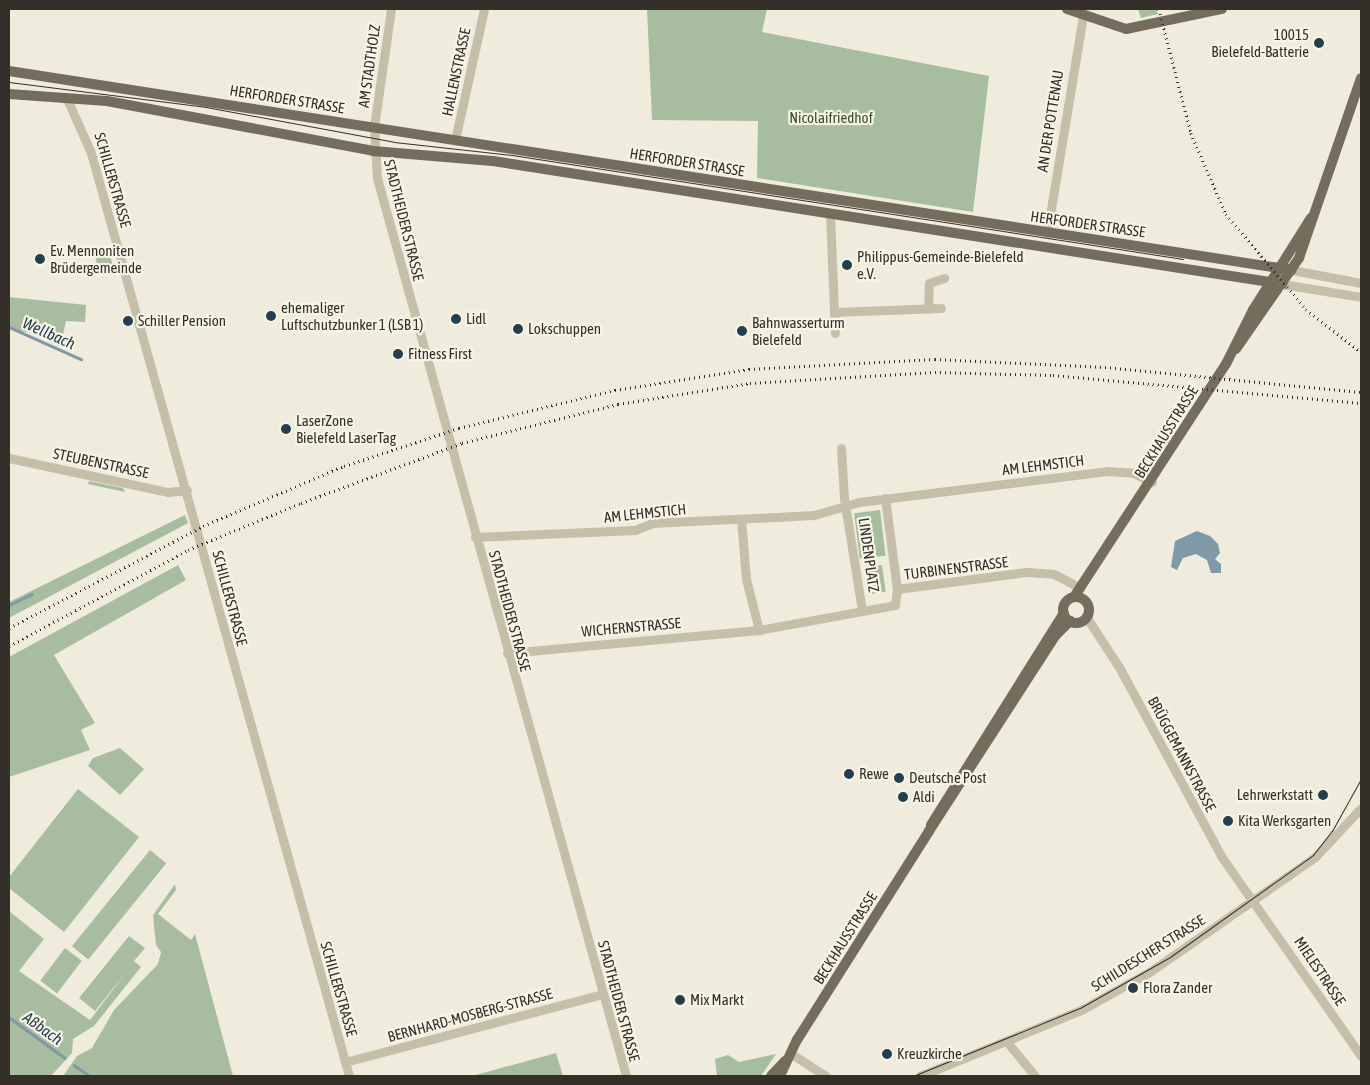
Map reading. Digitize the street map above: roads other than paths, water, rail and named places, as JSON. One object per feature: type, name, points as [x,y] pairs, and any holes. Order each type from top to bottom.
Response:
[{"type":"main road","points":[[1067,9],[1126,29],[1191,12],[1222,9]]},
{"type":"main road","name":"HERFORDER STRASSE","points":[[9,71],[1292,270]]},
{"type":"main road","points":[[1311,218],[1361,78]]},
{"type":"main road","name":"HERFORDER STRASSE","points":[[9,94],[87,100],[203,116],[373,151],[493,161],[1282,284]]},
{"type":"main road","name":"BECKHAUSSTRASSE","points":[[1235,350],[1240,333],[1311,218]]},
{"type":"main road","name":"BECKHAUSSTRASSE","points":[[780,1076],[788,1057],[929,831],[1054,639],[1067,617],[1066,603],[1079,598],[1235,350],[1292,270],[1311,218]]},
{"type":"main road","name":"BECKHAUSSTRASSE","points":[[1079,598],[1080,588],[1122,529]]},
{"type":"main road","points":[[1067,617],[1087,618],[1089,610],[1079,598]]},
{"type":"main road","name":"BECKHAUSSTRASSE","points":[[771,1076],[788,1057]]},
{"type":"street","name":"AM STADTHOLZ","points":[[373,151],[374,127],[391,9]]},
{"type":"street","name":"HALLENSTRASSE","points":[[455,140],[484,9]]},
{"type":"street","name":"AN DER POTTENAU","points":[[1047,232],[1083,15]]},
{"type":"street","name":"SCHILLERSTRASSE","points":[[67,99],[84,128]]},
{"type":"street","name":"SCHILLERSTRASSE","points":[[87,100],[82,107],[84,128],[187,490],[349,1076]]},
{"type":"street","name":"STADTHEIDER STRASSE","points":[[373,151],[506,653],[626,1076]]},
{"type":"street","points":[[830,215],[835,333]]},
{"type":"street","name":"HERFORDER STRASSE","points":[[1292,270],[1361,283]]},
{"type":"street","points":[[928,309],[929,283],[944,278]]},
{"type":"street","name":"HERFORDER STRASSE","points":[[1282,284],[1361,297]]},
{"type":"street","points":[[834,312],[941,308]]},
{"type":"street","points":[[841,448],[846,505]]},
{"type":"street","name":"STEUBENSTRASSE","points":[[9,458],[168,492],[187,490]]},
{"type":"street","name":"AM LEHMSTICH","points":[[475,537],[635,530],[652,523],[814,515],[846,505],[885,498],[1107,471],[1133,473],[1152,482]]},
{"type":"street","name":"LINDENPLATZ","points":[[885,498],[898,589]]},
{"type":"street","name":"LINDENPLATZ","points":[[846,505],[862,610]]},
{"type":"street","points":[[740,519],[746,579],[759,630]]},
{"type":"street","name":"TURBINENSTRASSE","points":[[759,630],[895,605],[898,589],[1036,572],[1054,574],[1080,588]]},
{"type":"street","name":"BRÜGGEMANNSTRASSE","points":[[1087,618],[1124,674],[1221,856],[1255,902]]},
{"type":"street","name":"WICHERNSTRASSE","points":[[506,653],[759,630]]},
{"type":"street","name":"SCHILDESCHER STRASSE","points":[[920,1076],[1006,1042],[1121,988],[1255,902],[1322,851],[1361,808]]},
{"type":"street","name":"MIELESTRASSE","points":[[1255,902],[1361,1056]]},
{"type":"street","name":"BERNHARD-MOSBERG-STRASSE","points":[[345,1062],[602,994]]},
{"type":"street","points":[[1006,1042],[1035,1076]]},
{"type":"street","points":[[788,1057],[826,1076]]},
{"type":"water","points":[[1197,531],[1210,536],[1218,544],[1220,553],[1215,559],[1221,564],[1221,573],[1211,573],[1207,560],[1196,554],[1183,558],[1177,570],[1171,567],[1175,541]]},
{"type":"waterway","name":"Wellbach","points":[[9,327],[81,359]]},
{"type":"waterway","points":[[9,605],[32,594]]},
{"type":"waterway","name":"Aßbach","points":[[9,1017],[65,1058]]},
{"type":"waterway","name":"Aßbach","points":[[74,1065],[90,1076]]},
{"type":"tram line","points":[[9,82],[206,107],[394,142],[512,155],[1183,259]]},
{"type":"tram line","points":[[913,1076],[1080,1008],[1170,957],[1313,855],[1332,831],[1361,779]]},
{"type":"railway","points":[[1159,9],[1191,133],[1226,214],[1306,309],[1361,352]]},
{"type":"railway","points":[[9,628],[203,526],[344,466],[459,428],[615,390],[749,369],[935,359],[1105,367],[1361,392]]},
{"type":"railway","points":[[9,646],[188,550],[301,503],[462,443],[618,404],[750,383],[935,372],[1053,375],[1361,403]]},
{"type":"place","name":"10015 Bielefeld-Batterie","points":[[1319,43]]},
{"type":"place","name":"Ev. Mennoniten Brüdergemeinde","points":[[40,259]]},
{"type":"place","name":"Philippus-Gemeinde-Bielefeld e.V.","points":[[847,265]]},
{"type":"place","name":"ehemaliger Luftschutzbunker 1 (LSB 1)","points":[[271,316]]},
{"type":"place","name":"Lidl","points":[[456,319]]},
{"type":"place","name":"Schiller Pension","points":[[128,321]]},
{"type":"place","name":"Lokschuppen","points":[[518,329]]},
{"type":"place","name":"Bahnwasserturm Bielefeld","points":[[742,331]]},
{"type":"place","name":"Fitness First","points":[[398,354]]},
{"type":"place","name":"LaserZone Bielefeld LaserTag","points":[[286,429]]},
{"type":"place","name":"Rewe","points":[[849,774]]},
{"type":"place","name":"Deutsche Post","points":[[899,778]]},
{"type":"place","name":"Lehrwerkstatt","points":[[1323,795]]},
{"type":"place","name":"Aldi","points":[[903,797]]},
{"type":"place","name":"Kita Werksgarten","points":[[1228,821]]},
{"type":"place","name":"Flora Zander","points":[[1133,988]]},
{"type":"place","name":"Mix Markt","points":[[680,1000]]},
{"type":"place","name":"Kreuzkirche","points":[[887,1054]]},
{"type":"park label","name":"Nicolaifriedhof","points":[[831,118]]}]
